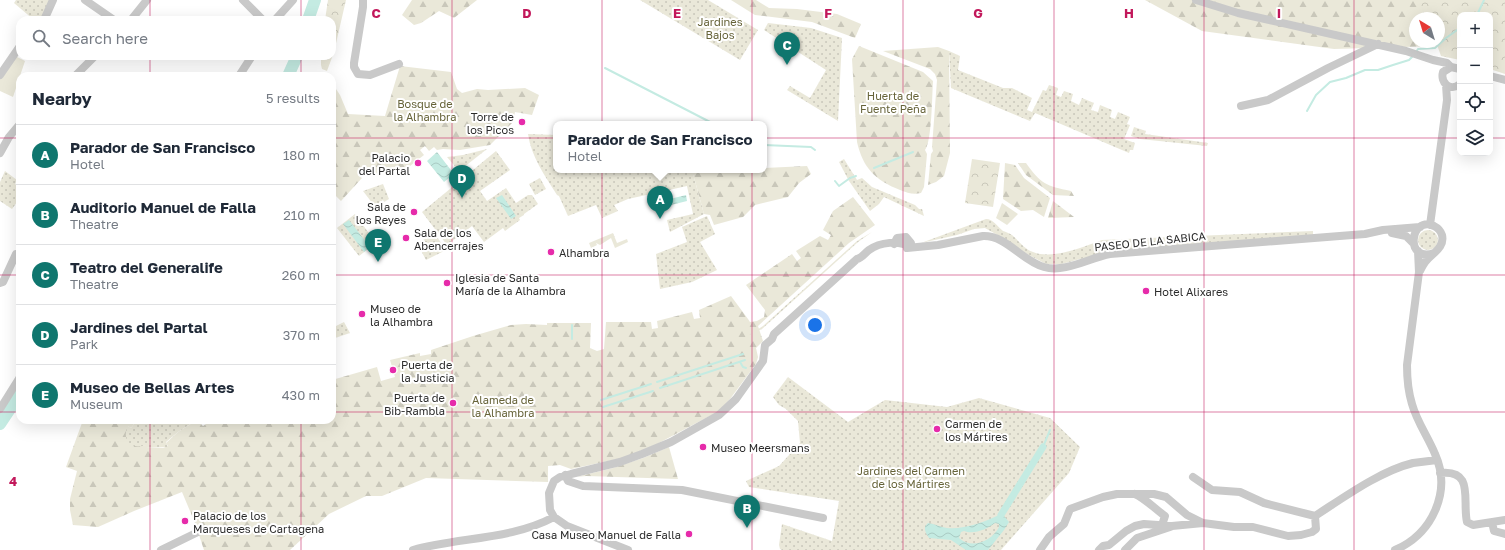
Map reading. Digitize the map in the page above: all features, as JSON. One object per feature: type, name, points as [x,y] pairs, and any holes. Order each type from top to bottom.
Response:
[{"type":"street","points":[[46,16],[53,0]]},
{"type":"street","points":[[85,0],[108,16]]},
{"type":"street","points":[[134,16],[147,0]]},
{"type":"street","points":[[243,0],[259,16]]},
{"type":"street","points":[[279,16],[293,0]]},
{"type":"street","points":[[363,0],[354,63],[358,74],[370,75],[399,64]]},
{"type":"street","points":[[1196,0],[1238,13],[1378,44],[1447,63],[1451,67],[1457,68]]},
{"type":"street","points":[[1241,106],[1268,100],[1328,68],[1378,44]]},
{"type":"street","points":[[0,75],[16,52]]},
{"type":"street","points":[[79,72],[91,60]]},
{"type":"street","points":[[242,72],[249,60]]},
{"type":"street","points":[[1432,60],[1443,74]]},
{"type":"street","points":[[1430,225],[1447,100],[1453,86],[1443,80],[1443,74],[1446,69],[1451,67]]},
{"type":"street","points":[[1493,77],[1505,80]]},
{"type":"street","points":[[1493,80],[1505,84]]},
{"type":"street","points":[[0,153],[9,137],[16,129]]},
{"type":"street","points":[[1395,550],[1409,543],[1430,522],[1436,511],[1440,495],[1440,473],[1437,460],[1412,405],[1407,379],[1407,365],[1419,272],[1418,251],[1413,243],[1414,234],[1420,227],[1430,225],[1437,228],[1442,235],[1442,239],[1440,247],[1425,262],[1419,272]]},
{"type":"street","name":"PASEO DE LA SABICA","points":[[1379,232],[1383,230],[1420,227]]},
{"type":"street","name":"PASEO DE LA SABICA","points":[[879,245],[905,249],[990,236],[996,238],[1024,258],[1037,264],[1052,268],[1074,264],[1097,256],[1110,254],[1379,232],[1400,234],[1406,236],[1413,243]]},
{"type":"street","points":[[628,550],[559,522],[550,510],[549,494],[554,481],[562,476],[620,462],[642,454],[671,442],[719,416],[736,399],[763,361],[766,345],[815,303],[859,262],[860,258],[869,250],[883,243],[894,244],[897,238],[906,237],[911,242],[911,247]]},
{"type":"street","points":[[1418,251],[1426,254],[1434,253]]},
{"type":"street","points":[[1,283],[16,257]]},
{"type":"street","points":[[0,409],[16,383]]},
{"type":"street","points":[[1193,476],[1212,490],[1240,492],[1264,503],[1315,516],[1351,493],[1398,468],[1413,463],[1437,460]]},
{"type":"street","points":[[1440,473],[1454,473],[1460,476],[1464,482],[1465,515],[1467,522],[1473,525],[1505,520]]},
{"type":"street","points":[[562,476],[568,481],[583,486],[682,490],[823,518]]},
{"type":"street","points":[[1134,493],[1143,498],[1148,504],[1165,516],[1162,525]]},
{"type":"street","points":[[1040,550],[1049,537],[1064,524],[1070,509],[1103,497],[1117,494],[1154,494],[1166,497],[1187,515],[1203,523]]},
{"type":"street","points":[[1100,550],[1103,546],[1109,545],[1126,531],[1135,526],[1144,524],[1172,526],[1203,523],[1234,527],[1253,527],[1288,536],[1312,532],[1316,529],[1315,516]]},
{"type":"street","points":[[413,550],[504,533],[540,524],[554,517]]},
{"type":"street","points":[[1492,522],[1494,531],[1505,534]]},
{"type":"street","points":[[1125,550],[1137,538],[1172,526]]},
{"type":"street","points":[[161,550],[198,532]]},
{"type":"green space","points":[[16,0],[51,0],[44,16],[29,16],[14,3]]},
{"type":"green space","points":[[328,0],[346,0],[336,43],[336,16],[326,16]]},
{"type":"green space","points":[[412,0],[477,0],[454,18],[439,11],[421,23],[414,25],[402,15]]},
{"type":"green space","name":"Jardines Bajos","points":[[640,0],[708,0],[758,30],[740,60]]},
{"type":"green space","points":[[731,0],[756,0],[769,8],[797,9],[837,14],[861,24],[855,38],[812,22],[755,15]]},
{"type":"green space","points":[[1145,0],[1505,0],[1505,17],[1493,16],[1493,12],[1457,12],[1457,36],[1445,42],[1445,12],[1409,12],[1409,47],[1334,49],[1202,31]]},
{"type":"green space","points":[[1418,0],[1505,0],[1505,74],[1493,70],[1493,12],[1457,12],[1457,59],[1441,56],[1438,48],[1445,48],[1445,12],[1423,12]]},
{"type":"green space","points":[[768,23],[811,28],[842,38],[838,121],[787,90],[790,86],[810,98],[826,70],[764,30]]},
{"type":"green space","name":"Huerta de Fuente Peña","points":[[859,46],[923,72],[933,81],[929,137],[925,150],[927,154],[924,187],[921,193],[908,193],[884,182],[871,172],[863,159],[857,142],[852,59]]},
{"type":"green space","points":[[938,47],[949,51],[950,153],[944,176],[936,182],[928,185],[931,154],[933,151],[932,147],[937,80],[935,74],[930,69],[883,51]]},
{"type":"green space","points":[[949,51],[960,56],[958,70],[1003,88],[1012,88],[1032,98],[1027,110],[1032,112],[1043,90],[1046,91],[1049,85],[1058,88],[1056,95],[1061,97],[1064,91],[1073,94],[1071,101],[1079,105],[1082,98],[1094,103],[1091,110],[1098,112],[1100,105],[1112,110],[1110,117],[1115,119],[1118,112],[1130,117],[1127,124],[1130,125],[1124,139],[1135,143],[1133,150],[1130,150],[1129,153],[1035,113],[1030,121],[951,88]]},
{"type":"green space","points":[[15,56],[16,60],[25,61],[21,72],[16,72],[16,88],[13,97],[0,91],[0,79]]},
{"type":"green space","points":[[321,60],[331,60],[327,71],[322,69]]},
{"type":"green space","name":"Bosque de la Alhambra","points":[[400,66],[451,72],[457,89],[462,93],[477,89],[488,90],[525,88],[539,95],[532,115],[515,112],[513,122],[490,145],[460,150],[437,150],[434,147],[429,151],[425,146],[420,150],[424,155],[410,166],[408,165],[403,169],[402,173],[386,174],[382,172],[381,174],[365,174],[361,171],[358,175],[362,178],[341,201],[336,196],[336,89],[348,114],[385,116]]},
{"type":"green space","points":[[1134,127],[1146,131],[1145,134],[1208,143],[1207,146],[1140,139],[1131,136]]},
{"type":"green space","points":[[528,134],[553,135],[553,173],[693,173],[704,214],[670,232],[667,220],[693,214],[687,186],[628,199],[614,205],[618,211],[602,218],[596,205],[568,216],[559,196],[539,166]]},
{"type":"green space","points":[[487,149],[459,171],[447,157],[463,155]]},
{"type":"green space","points":[[496,151],[510,170],[480,191],[487,201],[506,188],[516,203],[528,195],[532,195],[538,204],[505,231],[503,228],[484,242],[472,226],[447,245],[422,212]]},
{"type":"green space","points":[[844,159],[857,180],[862,178],[872,187],[915,205],[919,209],[922,209],[924,216],[884,197],[879,204],[870,211],[849,181],[839,162]]},
{"type":"green space","points":[[972,159],[1000,163],[993,207],[965,203]]},
{"type":"green space","points":[[1005,163],[1015,165],[1024,178],[1050,198],[1044,217],[1033,210],[1021,211],[1003,199]]},
{"type":"green space","points":[[1018,163],[1026,163],[1040,180],[1050,185],[1071,191],[1074,196],[1053,195],[1026,175]]},
{"type":"green space","points":[[807,166],[811,174],[799,183],[788,197],[755,205],[743,217],[714,225],[710,215],[704,214],[693,173],[767,173],[767,168]]},
{"type":"green space","points":[[5,171],[16,179],[16,204],[12,209],[0,201],[0,182]]},
{"type":"green space","points":[[540,178],[546,189],[535,195],[529,184]]},
{"type":"green space","points":[[383,184],[389,199],[384,202],[383,200],[376,208],[363,191]]},
{"type":"green space","name":"Alameda de la Alhambra","points":[[853,197],[875,225],[849,243],[758,326],[763,341],[756,348],[758,357],[756,364],[730,399],[719,411],[657,444],[627,457],[571,469],[560,465],[548,466],[548,482],[426,478],[382,496],[366,496],[329,514],[290,550],[204,550],[182,492],[98,527],[73,525],[70,510],[70,499],[77,471],[66,467],[82,424],[134,424],[131,428],[128,426],[136,446],[146,445],[146,448],[163,448],[168,446],[166,443],[178,432],[191,424],[201,424],[203,426],[206,424],[336,424],[336,379],[377,367],[381,381],[395,377],[390,360],[420,353],[420,356],[431,354],[431,350],[511,325],[591,323],[590,348],[597,351],[604,349],[606,322],[651,322],[652,329],[658,328],[657,321],[692,312],[694,319],[700,318],[699,310],[731,296],[750,322],[757,321],[764,317],[765,310],[746,285],[792,254],[797,261],[801,258],[796,251],[820,236],[828,240],[831,235],[823,230],[833,211]]},
{"type":"green space","points":[[1053,201],[1074,217],[1048,218]]},
{"type":"green space","points":[[1002,203],[1018,214],[1007,225],[996,218]]},
{"type":"green space","points":[[355,214],[376,243],[359,256],[337,228]]},
{"type":"green space","points":[[707,216],[715,234],[700,242],[717,270],[692,282],[660,289],[656,254],[687,242],[682,227]]},
{"type":"green space","points":[[986,219],[991,220],[1003,231],[1012,235],[1027,249],[1041,254],[1059,254],[1068,252],[1102,240],[1313,231],[1313,235],[1080,259],[1062,264],[1046,264],[985,228],[974,229],[957,235],[921,243]]},
{"type":"green space","points":[[1428,230],[1435,233],[1438,240],[1435,247],[1428,250],[1421,247],[1418,240],[1421,233]]},
{"type":"green space","points":[[872,232],[858,242],[762,329],[749,335],[763,326],[857,241]]},
{"type":"green space","points":[[613,233],[617,243],[627,239],[628,242],[615,248],[611,238],[600,245],[596,243],[597,245],[591,248],[589,243]]},
{"type":"green space","points":[[435,234],[446,250],[426,260],[417,243]]},
{"type":"green space","points":[[344,322],[350,333],[336,338],[336,326]]},
{"type":"green space","name":"Jardines del Carmen de los Mártires","points":[[788,377],[848,422],[885,400],[947,407],[979,398],[1050,418],[1080,447],[1069,473],[1001,550],[782,550],[780,549],[779,545],[782,524],[832,541],[839,501],[749,487],[746,481],[779,466],[800,443],[798,421],[786,409],[779,405],[773,397]]},
{"type":"green space","points":[[134,424],[190,424],[166,442],[168,447],[146,448],[146,445],[132,445],[126,438],[128,426],[131,428]]},
{"type":"green space","points":[[669,447],[678,479],[576,477],[613,468]]},
{"type":"water","points":[[437,152],[454,174],[444,182],[427,161]]},
{"type":"water","points":[[502,195],[516,216],[511,219],[496,198]]},
{"type":"water","points":[[686,195],[687,201],[659,208],[658,202]]},
{"type":"water","points":[[349,220],[370,247],[364,252],[343,224]]},
{"type":"water","points":[[999,515],[1004,516],[1009,522],[988,550],[966,550],[951,540],[929,538],[925,530],[928,523],[947,528],[959,528],[980,523]],"holes":[[[995,523],[999,524],[996,532],[987,540],[970,543],[964,542],[959,538],[961,532],[976,532]]]},
{"type":"waterway","points":[[309,16],[315,0]]},
{"type":"waterway","points":[[1478,12],[1484,0]]},
{"type":"waterway","points":[[1416,52],[1418,49],[1435,48],[1457,30]]},
{"type":"waterway","points":[[1307,111],[1316,95],[1330,82],[1346,78],[1365,70],[1378,70],[1409,60],[1413,56]]},
{"type":"waterway","points":[[290,72],[295,60]]},
{"type":"waterway","points":[[605,68],[708,121]]},
{"type":"waterway","points":[[767,145],[811,147],[815,150]]},
{"type":"waterway","points":[[874,168],[913,152]]},
{"type":"waterway","points":[[835,181],[839,186],[850,178],[856,176]]},
{"type":"waterway","points":[[572,325],[572,339]]},
{"type":"waterway","points":[[657,382],[743,354]]},
{"type":"waterway","points":[[660,388],[745,360]]},
{"type":"waterway","points":[[740,362],[743,367],[746,368]]},
{"type":"waterway","points":[[601,400],[651,384]]},
{"type":"waterway","points":[[603,407],[653,391]]},
{"type":"waterway","points":[[0,424],[16,400]]},
{"type":"waterway","points":[[1043,447],[1050,430]]},
{"type":"waterway","points":[[1001,515],[1043,447]]},
{"type":"place","name":"Teatro del Generalife","points":[[787,65]]},
{"type":"place","name":"Torre de los Picos","points":[[522,122]]},
{"type":"place","name":"Palacio del Partal","points":[[418,163]]},
{"type":"place","name":"Jardines del Partal","points":[[462,198]]},
{"type":"place","name":"Sala de los Reyes","points":[[414,212]]},
{"type":"place","name":"Parador de San Francisco","points":[[660,219]]},
{"type":"place","name":"Sala de los Abencerrajes","points":[[406,238]]},
{"type":"place","name":"Alhambra","points":[[551,252]]},
{"type":"place","name":"Museo de Bellas Artes","points":[[378,262]]},
{"type":"place","name":"Iglesia de Santa María de la Alhambra","points":[[447,283]]},
{"type":"place","name":"Hotel Alixares","points":[[1146,291]]},
{"type":"place","name":"Museo de la Alhambra","points":[[362,314]]},
{"type":"place","name":"Puerta de la Justicia","points":[[393,370]]},
{"type":"place","name":"Puerta de Bib-Rambla","points":[[453,403]]},
{"type":"place","name":"Carmen de los Mártires","points":[[937,429]]},
{"type":"place","name":"Museo Meersmans","points":[[703,447]]},
{"type":"place","name":"Palacio de los Marqueses de Cartagena","points":[[185,521]]},
{"type":"place","name":"Auditorio Manuel de Falla","points":[[747,528]]},
{"type":"place","name":"Casa Museo Manuel de Falla","points":[[689,534]]}]
